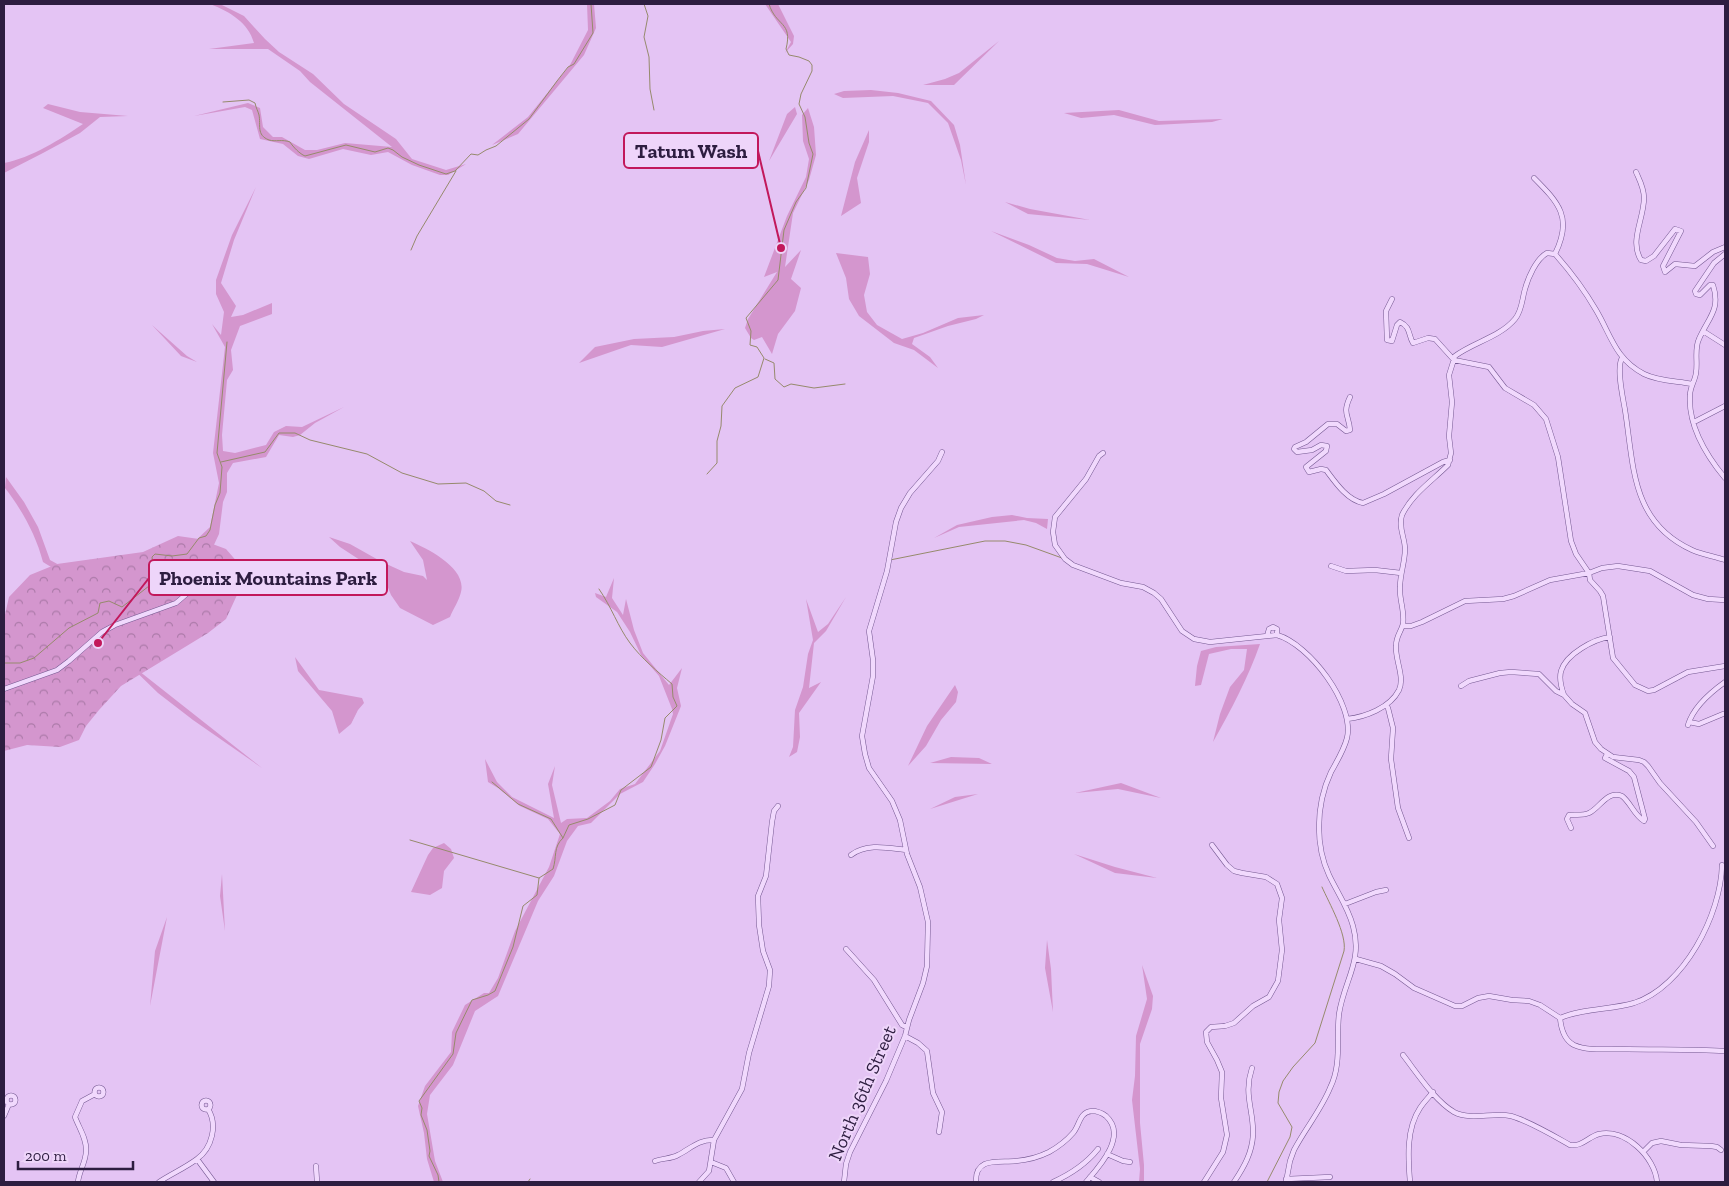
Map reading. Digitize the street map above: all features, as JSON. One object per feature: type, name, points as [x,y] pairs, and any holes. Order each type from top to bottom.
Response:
[{"type":"street","points":[[1636,172],[1644,195],[1643,212],[1636,243],[1641,260],[1650,260],[1675,229],[1681,231],[1663,266],[1665,272],[1675,264],[1695,266],[1713,252],[1725,247]]},
{"type":"street","points":[[1534,178],[1553,198],[1561,211],[1564,223],[1561,242],[1555,254]]},
{"type":"street","points":[[1347,719],[1386,705],[1400,688],[1396,645],[1402,626],[1400,589],[1405,549],[1401,524],[1402,515],[1419,491],[1448,465],[1450,460],[1449,429],[1452,402],[1449,375],[1455,356],[1492,336],[1511,323],[1519,313],[1528,282],[1540,259],[1547,253],[1555,254],[1594,306],[1613,345],[1622,358],[1642,373],[1654,378],[1692,384]]},
{"type":"street","points":[[1725,254],[1714,263],[1696,289],[1697,295],[1710,285],[1713,286],[1716,308],[1697,343],[1696,376],[1690,392],[1694,422],[1706,453],[1725,478]]},
{"type":"street","points":[[1392,299],[1386,312],[1387,340],[1392,341],[1397,325],[1400,322],[1409,327],[1413,344],[1428,338],[1435,339],[1454,360],[1489,367],[1505,388],[1531,402],[1546,419],[1558,456],[1571,541],[1576,554],[1589,573],[1590,580],[1603,596],[1610,637],[1610,651],[1616,665],[1634,685],[1648,691],[1654,690],[1688,672],[1725,666]]},
{"type":"street","points":[[1703,331],[1725,345]]},
{"type":"street","points":[[1622,358],[1620,364],[1622,390],[1636,482],[1640,496],[1657,524],[1673,538],[1698,553],[1725,560]]},
{"type":"street","points":[[1350,396],[1346,411],[1350,430],[1346,431],[1337,424],[1328,424],[1306,442],[1295,446],[1294,450],[1297,452],[1312,450],[1321,445],[1327,446],[1326,451],[1306,468],[1309,472],[1326,470],[1349,496],[1364,503],[1450,460]]},
{"type":"street","points":[[1694,422],[1725,406]]},
{"type":"street","name":"North 36th Street","points":[[844,1182],[846,1164],[850,1152],[886,1081],[905,1036],[906,1027],[926,972],[928,922],[920,888],[906,850],[903,832],[896,811],[869,768],[863,747],[863,728],[873,676],[869,632],[887,572],[892,536],[901,508],[918,483],[938,461],[942,452]]},
{"type":"street","points":[[1103,453],[1099,456],[1086,479],[1055,517],[1053,532],[1056,545],[1065,559],[1073,565],[1121,583],[1143,587],[1154,593],[1161,598],[1182,631],[1194,639],[1210,642],[1277,635],[1290,640],[1317,664],[1337,695],[1347,719],[1347,738],[1325,786],[1319,820],[1320,844],[1326,867],[1345,904],[1354,927],[1356,958],[1339,1013],[1338,1058],[1335,1077],[1330,1089],[1294,1150],[1286,1180],[1330,1177]]},
{"type":"street","points":[[4,689],[57,670],[102,632],[123,622],[176,603],[209,576],[211,570],[209,567],[205,565],[197,568],[190,591]]},
{"type":"street","points":[[1332,566],[1346,571],[1375,570],[1401,573]]},
{"type":"street","points":[[1402,626],[1411,626],[1422,622],[1465,601],[1503,599],[1550,580],[1611,567],[1635,567],[1660,575],[1675,586],[1693,595],[1725,600]]},
{"type":"street","points":[[1267,636],[1269,629],[1273,627],[1277,629],[1277,635]]},
{"type":"street","points":[[1564,695],[1560,677],[1564,664],[1585,645],[1600,638],[1610,637]]},
{"type":"street","points":[[1461,686],[1469,681],[1500,673],[1539,674],[1556,691],[1564,695],[1572,704],[1585,713],[1595,742],[1607,754],[1644,762],[1660,783],[1696,822],[1714,846]]},
{"type":"street","points":[[1723,714],[1699,724],[1688,724],[1692,715],[1714,690],[1725,682]]},
{"type":"street","points":[[1386,705],[1393,728],[1390,759],[1398,808],[1409,838]]},
{"type":"street","points":[[1571,828],[1568,819],[1569,815],[1588,813],[1602,801],[1614,795],[1622,796],[1641,820],[1645,819],[1634,777],[1629,771],[1605,758],[1607,754]]},
{"type":"street","points":[[699,1182],[709,1171],[714,1140],[742,1088],[748,1053],[769,986],[770,970],[763,950],[759,928],[758,896],[766,876],[772,822],[774,812],[778,806]]},
{"type":"street","points":[[1204,1182],[1223,1152],[1227,1135],[1221,1098],[1222,1072],[1206,1042],[1206,1032],[1211,1027],[1230,1025],[1237,1022],[1252,1006],[1273,992],[1278,981],[1282,950],[1279,920],[1282,898],[1276,884],[1266,877],[1234,871],[1212,845]]},
{"type":"street","points":[[851,855],[878,847],[906,850]]},
{"type":"street","points":[[1560,1018],[1571,1014],[1612,1008],[1636,1002],[1667,983],[1681,968],[1701,939],[1716,901],[1722,878],[1722,865]]},
{"type":"street","points":[[1345,904],[1386,890]]},
{"type":"street","points":[[846,949],[874,980],[902,1025],[906,1027]]},
{"type":"street","points":[[1356,958],[1380,966],[1414,988],[1453,1005],[1462,1006],[1478,998],[1489,996],[1512,1000],[1529,1000],[1560,1018]]},
{"type":"street","points":[[1560,1018],[1561,1028],[1567,1039],[1572,1044],[1580,1047],[1725,1051]]},
{"type":"street","points":[[905,1036],[918,1043],[927,1051],[933,1093],[942,1112],[939,1132]]},
{"type":"street","points":[[1403,1055],[1440,1101],[1457,1113],[1465,1116],[1511,1116],[1570,1145],[1576,1146],[1599,1134],[1615,1134],[1629,1141],[1643,1152],[1654,1168],[1657,1182]]},
{"type":"street","points":[[1234,1182],[1244,1167],[1252,1141],[1253,1133],[1248,1088],[1248,1080],[1252,1068]]},
{"type":"street","points":[[1410,1182],[1408,1144],[1413,1124],[1420,1109],[1433,1092]]},
{"type":"street","points":[[78,1182],[86,1152],[85,1139],[75,1117],[82,1101],[95,1094]]},
{"type":"street","points":[[4,1116],[9,1104]]},
{"type":"street","points":[[159,1182],[197,1159],[205,1151],[211,1139],[213,1122],[208,1109]]},
{"type":"street","points":[[976,1182],[978,1171],[987,1163],[1030,1159],[1050,1151],[1073,1133],[1082,1115],[1089,1111],[1100,1112],[1112,1124],[1114,1136],[1107,1154],[1086,1182]]},
{"type":"street","points":[[655,1161],[678,1155],[700,1142],[714,1140]]},
{"type":"street","points":[[1643,1152],[1652,1143],[1661,1141],[1681,1145],[1711,1146],[1721,1150]]},
{"type":"street","points":[[1054,1182],[1074,1172],[1090,1159],[1098,1149]]},
{"type":"street","points":[[1107,1154],[1130,1162]]},
{"type":"street","points":[[197,1159],[214,1182]]},
{"type":"street","points":[[1090,1159],[1098,1168]]},
{"type":"street","points":[[711,1162],[726,1168],[734,1182]]},
{"type":"street","points":[[316,1166],[318,1182]]},
{"type":"street","points":[[1090,1177],[1099,1182]]},
{"type":"green space","points":[[210,4],[220,4],[244,16],[279,52],[313,74],[344,104],[396,139],[412,159],[446,170],[466,164],[448,175],[440,175],[412,165],[388,152],[371,155],[343,149],[309,159],[298,156],[283,144],[260,139],[252,110],[245,107],[194,116],[248,103],[260,108],[263,127],[273,137],[282,137],[305,150],[317,150],[345,143],[392,147],[310,82],[300,71],[268,49],[209,49],[254,43],[243,24]]},
{"type":"green space","points":[[587,4],[594,4],[596,28],[584,55],[518,134],[492,145],[528,117],[570,65],[588,30]]},
{"type":"green space","points":[[765,4],[778,4],[794,36],[793,44],[785,53],[791,42]]},
{"type":"green space","points":[[999,41],[954,85],[923,85],[959,73]]},
{"type":"green space","points":[[871,90],[898,93],[931,101],[954,125],[960,145],[966,185],[961,160],[948,123],[928,103],[893,96],[843,98],[834,94],[844,91]]},
{"type":"green space","points":[[48,104],[80,112],[128,116],[100,117],[80,133],[4,173],[4,163],[25,157],[55,142],[83,124],[43,108]]},
{"type":"green space","points":[[795,107],[797,114],[769,161],[787,114]]},
{"type":"green space","points":[[808,108],[814,127],[816,155],[809,180],[793,213],[785,267],[801,250],[791,279],[801,288],[795,311],[778,334],[772,354],[762,337],[754,340],[745,328],[748,319],[777,272],[764,277],[787,216],[806,177],[809,159],[803,141],[802,115]]},
{"type":"green space","points":[[1119,110],[1159,121],[1223,119],[1212,122],[1155,125],[1114,115],[1081,118],[1064,113]]},
{"type":"green space","points":[[869,130],[869,142],[857,178],[861,203],[841,216],[855,162]]},
{"type":"green space","points":[[256,187],[234,240],[221,283],[236,306],[231,317],[243,315],[272,303],[272,314],[240,326],[231,350],[233,370],[227,380],[222,435],[223,451],[235,453],[266,445],[274,432],[286,426],[302,427],[344,407],[315,423],[300,435],[293,437],[279,435],[266,457],[233,463],[227,473],[227,492],[223,502],[219,534],[212,549],[186,559],[161,561],[156,579],[156,591],[173,597],[145,603],[134,610],[99,624],[81,638],[66,655],[54,663],[49,651],[50,644],[57,632],[67,622],[90,613],[101,604],[85,587],[43,562],[28,523],[5,488],[6,477],[24,502],[38,527],[50,560],[72,572],[91,588],[111,598],[128,601],[138,598],[148,582],[151,566],[158,549],[163,546],[192,544],[210,527],[219,483],[213,453],[225,347],[212,324],[221,335],[224,312],[216,294],[216,280],[232,235]]},
{"type":"green space","points":[[1005,202],[1030,209],[1090,220],[1028,214]]},
{"type":"green space","points":[[991,231],[1057,258],[1075,261],[1094,259],[1129,277],[1087,264],[1056,263]]},
{"type":"green space","points":[[836,253],[868,257],[870,274],[864,295],[867,312],[877,325],[902,339],[923,333],[958,318],[984,315],[914,338],[912,344],[930,357],[938,368],[914,350],[894,343],[859,316],[849,299],[846,278]]},
{"type":"green space","points":[[152,325],[187,356],[197,362],[181,356]]},
{"type":"green space","points":[[725,329],[662,347],[631,345],[579,363],[595,347],[634,339],[674,337]]},
{"type":"green space","points":[[1012,515],[1048,519],[1047,529],[1036,523],[1024,520],[959,527],[934,538],[957,525],[992,517]]},
{"type":"green space","points":[[178,536],[199,539],[226,549],[239,564],[237,595],[226,619],[208,633],[121,686],[86,726],[79,740],[60,747],[27,745],[4,751],[4,619],[9,597],[30,575],[57,564],[143,552]]},
{"type":"green space","points":[[329,537],[350,544],[404,572],[423,576],[427,580],[423,560],[410,541],[436,554],[452,567],[461,583],[461,592],[450,617],[433,625],[400,608],[391,595],[383,575],[340,547]]},
{"type":"green space","points":[[614,578],[612,598],[623,615],[626,599],[634,630],[643,653],[669,685],[682,668],[677,688],[681,706],[665,746],[643,782],[620,794],[591,823],[578,826],[567,841],[554,876],[538,901],[498,996],[475,1011],[453,1065],[430,1095],[427,1114],[435,1161],[443,1182],[434,1182],[427,1159],[418,1106],[425,1086],[451,1052],[452,1032],[465,1005],[484,993],[489,993],[498,978],[515,931],[549,867],[560,834],[548,819],[520,806],[488,782],[485,759],[497,782],[512,797],[554,818],[548,784],[555,766],[552,785],[561,823],[567,819],[587,818],[610,801],[620,789],[635,784],[660,751],[673,714],[659,676],[641,655],[630,632],[617,612],[596,597],[595,593],[606,597]]},
{"type":"green space","points":[[846,597],[826,631],[814,643],[809,688],[821,682],[799,713],[800,737],[797,752],[789,757],[793,747],[795,710],[803,687],[808,654],[813,640],[806,599],[818,632],[828,624]]},
{"type":"green space","points":[[1260,644],[1239,694],[1213,742],[1220,714],[1230,687],[1244,670],[1247,649],[1231,649],[1209,654],[1201,685],[1195,686],[1201,651],[1216,647]]},
{"type":"green space","points":[[120,656],[262,768],[158,693]]},
{"type":"green space","points":[[295,657],[319,690],[362,698],[364,703],[351,724],[339,734],[332,711],[298,671]]},
{"type":"green space","points":[[955,685],[958,692],[956,702],[941,720],[926,746],[908,766],[927,726]]},
{"type":"green space","points":[[951,757],[979,758],[992,764],[930,763]]},
{"type":"green space","points":[[1121,783],[1161,798],[1118,789],[1075,793]]},
{"type":"green space","points":[[978,794],[930,809],[955,797]]},
{"type":"green space","points":[[444,843],[451,849],[454,858],[444,871],[442,888],[430,895],[411,892],[428,855],[433,848]]},
{"type":"green space","points":[[1074,854],[1115,867],[1157,878],[1115,873]]},
{"type":"green space","points":[[222,874],[225,931],[220,896]]},
{"type":"green space","points":[[167,917],[150,1006],[155,951]]},
{"type":"green space","points":[[1047,940],[1051,969],[1053,1012],[1045,968]]},
{"type":"green space","points":[[1142,965],[1153,996],[1152,1009],[1140,1044],[1140,1123],[1144,1182],[1139,1182],[1140,1169],[1132,1100],[1136,1036],[1147,999]]},
{"type":"waterway","points":[[223,102],[249,100],[255,103],[262,135],[269,140],[290,142],[305,156],[346,145],[375,152],[388,148],[419,165],[446,174],[455,171],[471,154],[478,155],[496,146],[529,119],[568,67],[574,64],[593,33],[591,4]]},
{"type":"waterway","points":[[644,4],[648,16],[644,37],[649,57],[650,89],[654,110]]},
{"type":"waterway","points":[[707,474],[717,463],[717,441],[721,426],[722,406],[735,388],[758,377],[764,358],[757,347],[750,345],[751,331],[746,318],[778,280],[784,230],[796,202],[806,188],[813,154],[809,143],[805,117],[799,104],[801,94],[812,71],[812,65],[809,61],[789,55],[786,49],[788,40],[786,29],[776,17],[769,4]]},
{"type":"waterway","points":[[411,250],[417,236],[456,171]]},
{"type":"waterway","points":[[4,663],[20,663],[34,658],[69,628],[98,613],[100,603],[109,601],[122,607],[149,586],[154,573],[152,557],[155,554],[172,556],[187,554],[199,538],[206,536],[210,530],[215,505],[220,493],[222,467],[217,453],[227,342]]},
{"type":"waterway","points":[[765,359],[774,363],[775,379],[784,387],[791,384],[814,388],[845,384]]},
{"type":"waterway","points":[[221,462],[265,452],[279,433],[295,433],[310,440],[367,454],[402,473],[438,484],[466,483],[484,491],[496,501],[510,505]]},
{"type":"waterway","points":[[890,560],[985,541],[1005,541],[1026,545],[1062,558]]},
{"type":"waterway","points":[[563,838],[569,825],[588,819],[615,805],[621,790],[651,767],[661,740],[665,718],[677,706],[673,697],[672,684],[645,660],[630,643],[599,589]]},
{"type":"waterway","points":[[439,1182],[438,1175],[429,1156],[427,1130],[421,1115],[422,1108],[419,1101],[453,1054],[456,1033],[472,1000],[495,991],[513,947],[523,906],[537,895],[539,878],[553,869],[556,849],[563,838],[551,819],[518,804],[492,782]]},
{"type":"waterway","points":[[410,840],[539,878]]},
{"type":"waterway","points":[[1267,1182],[1290,1137],[1292,1127],[1278,1103],[1279,1092],[1283,1081],[1293,1067],[1315,1043],[1344,951],[1340,927],[1322,887]]},
{"type":"place","name":"Tatum Wash","points":[[781,248]]},
{"type":"place","name":"Phoenix Mountains Park","points":[[98,643]]}]
